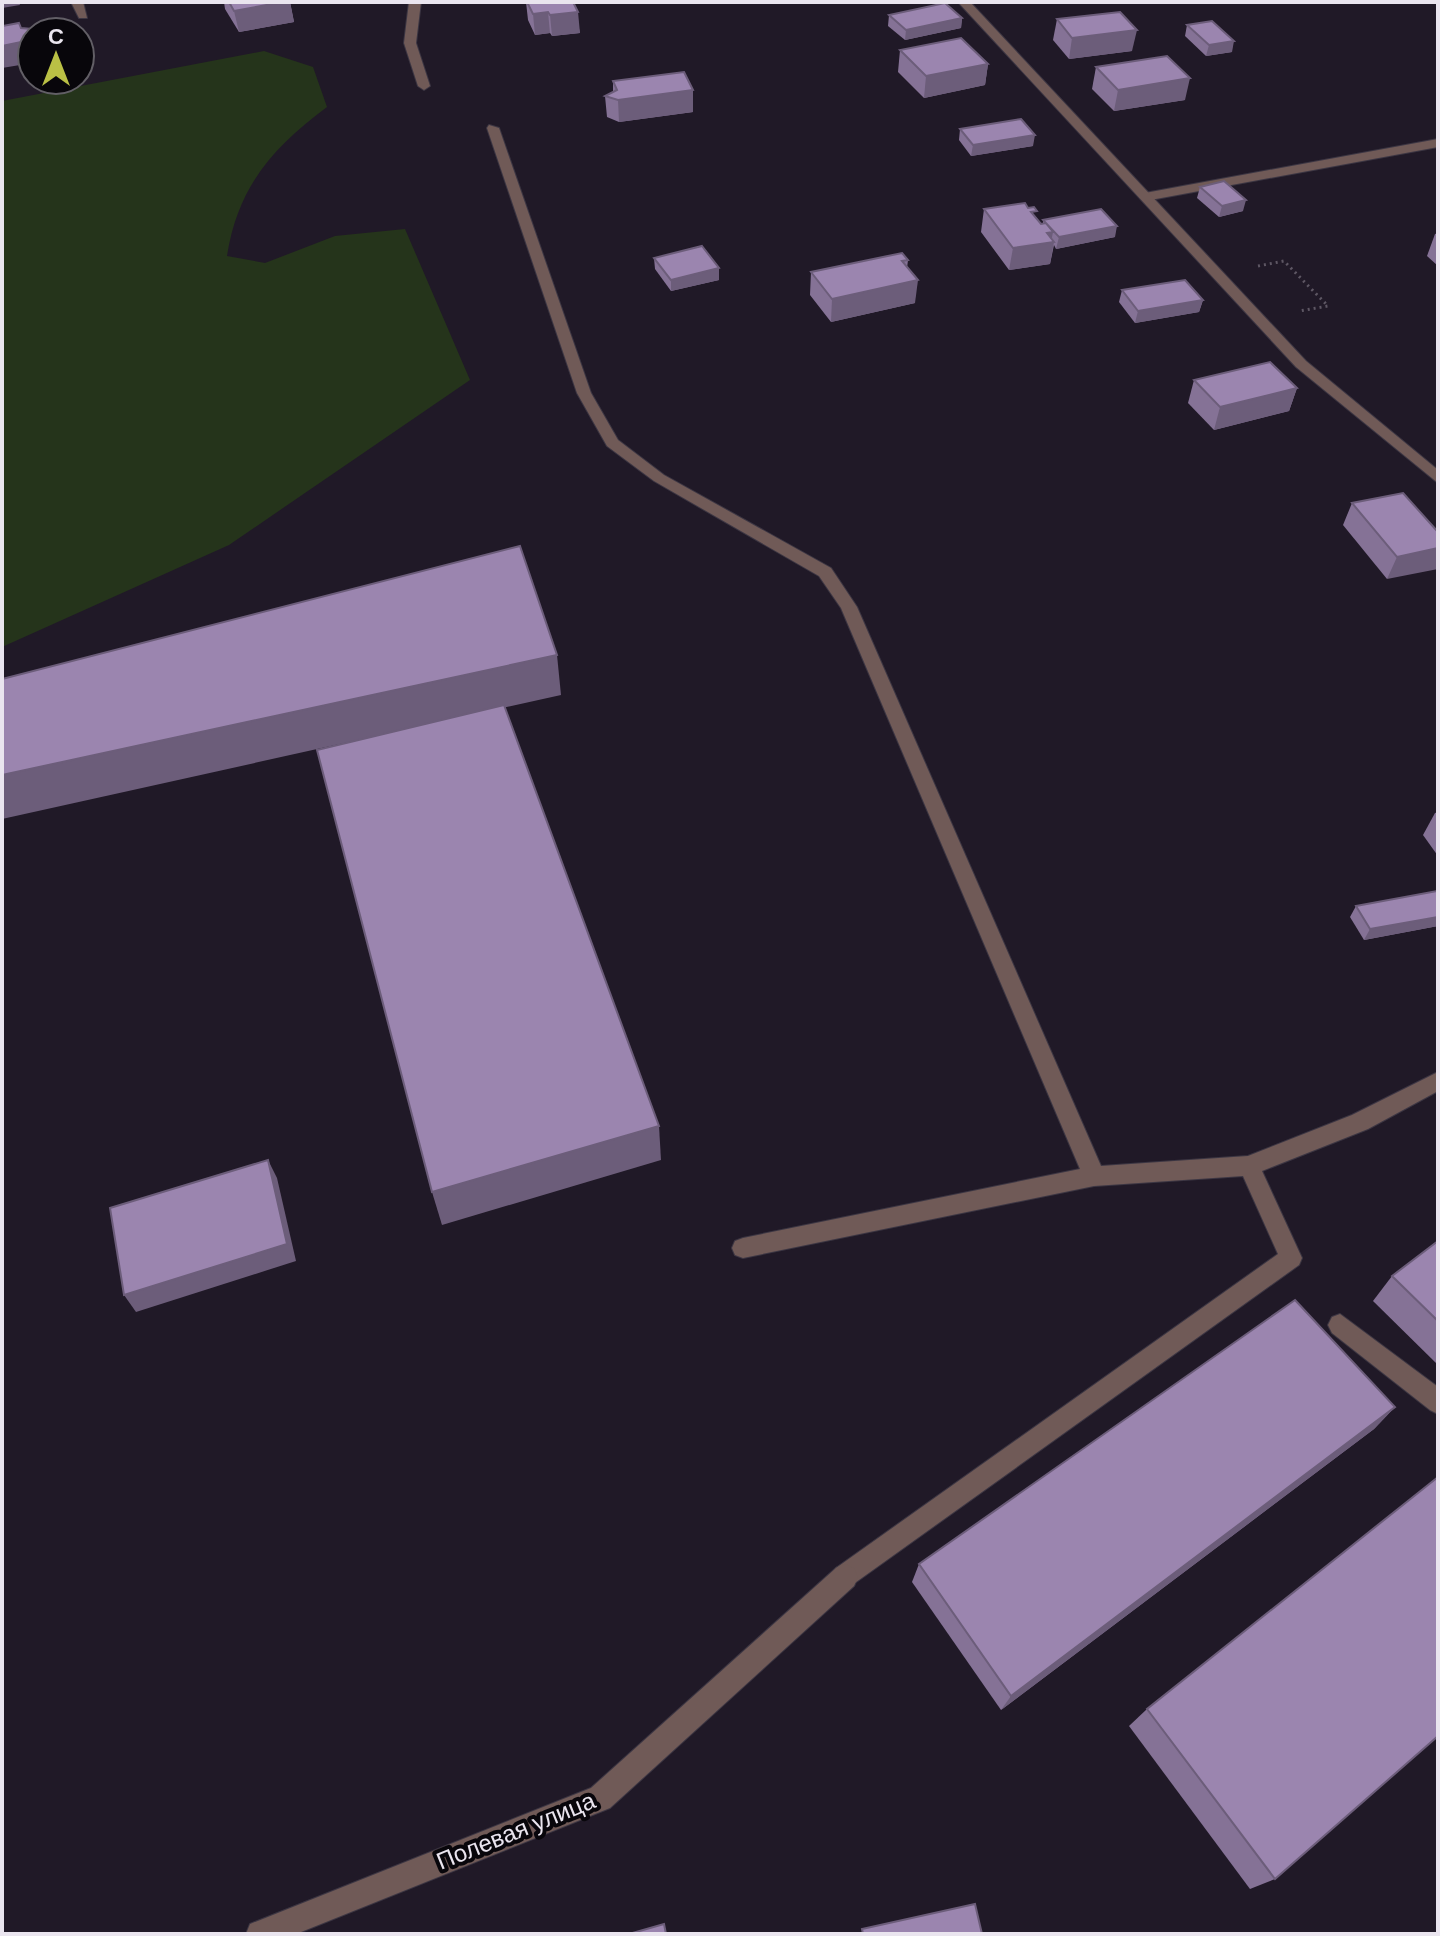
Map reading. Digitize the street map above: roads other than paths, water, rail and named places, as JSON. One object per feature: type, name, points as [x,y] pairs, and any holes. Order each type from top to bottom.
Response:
[{"type":"street","points":[[77,2],[83,16]]},
{"type":"street","points":[[415,2],[410,43],[424,86]]},
{"type":"street","points":[[964,2],[1301,364],[1437,477]]},
{"type":"street","points":[[493,128],[584,393],[612,443],[659,478],[825,572],[849,607],[1094,1176]]},
{"type":"street","points":[[1145,197],[1438,143]]},
{"type":"street","points":[[743,1248],[1094,1176],[1249,1166],[1360,1122],[1438,1081]]},
{"type":"street","name":"Полевая улица","points":[[260,1934],[600,1798],[845,1577],[1291,1258],[1249,1166]]},
{"type":"street","points":[[1340,1325],[1438,1402]]}]
